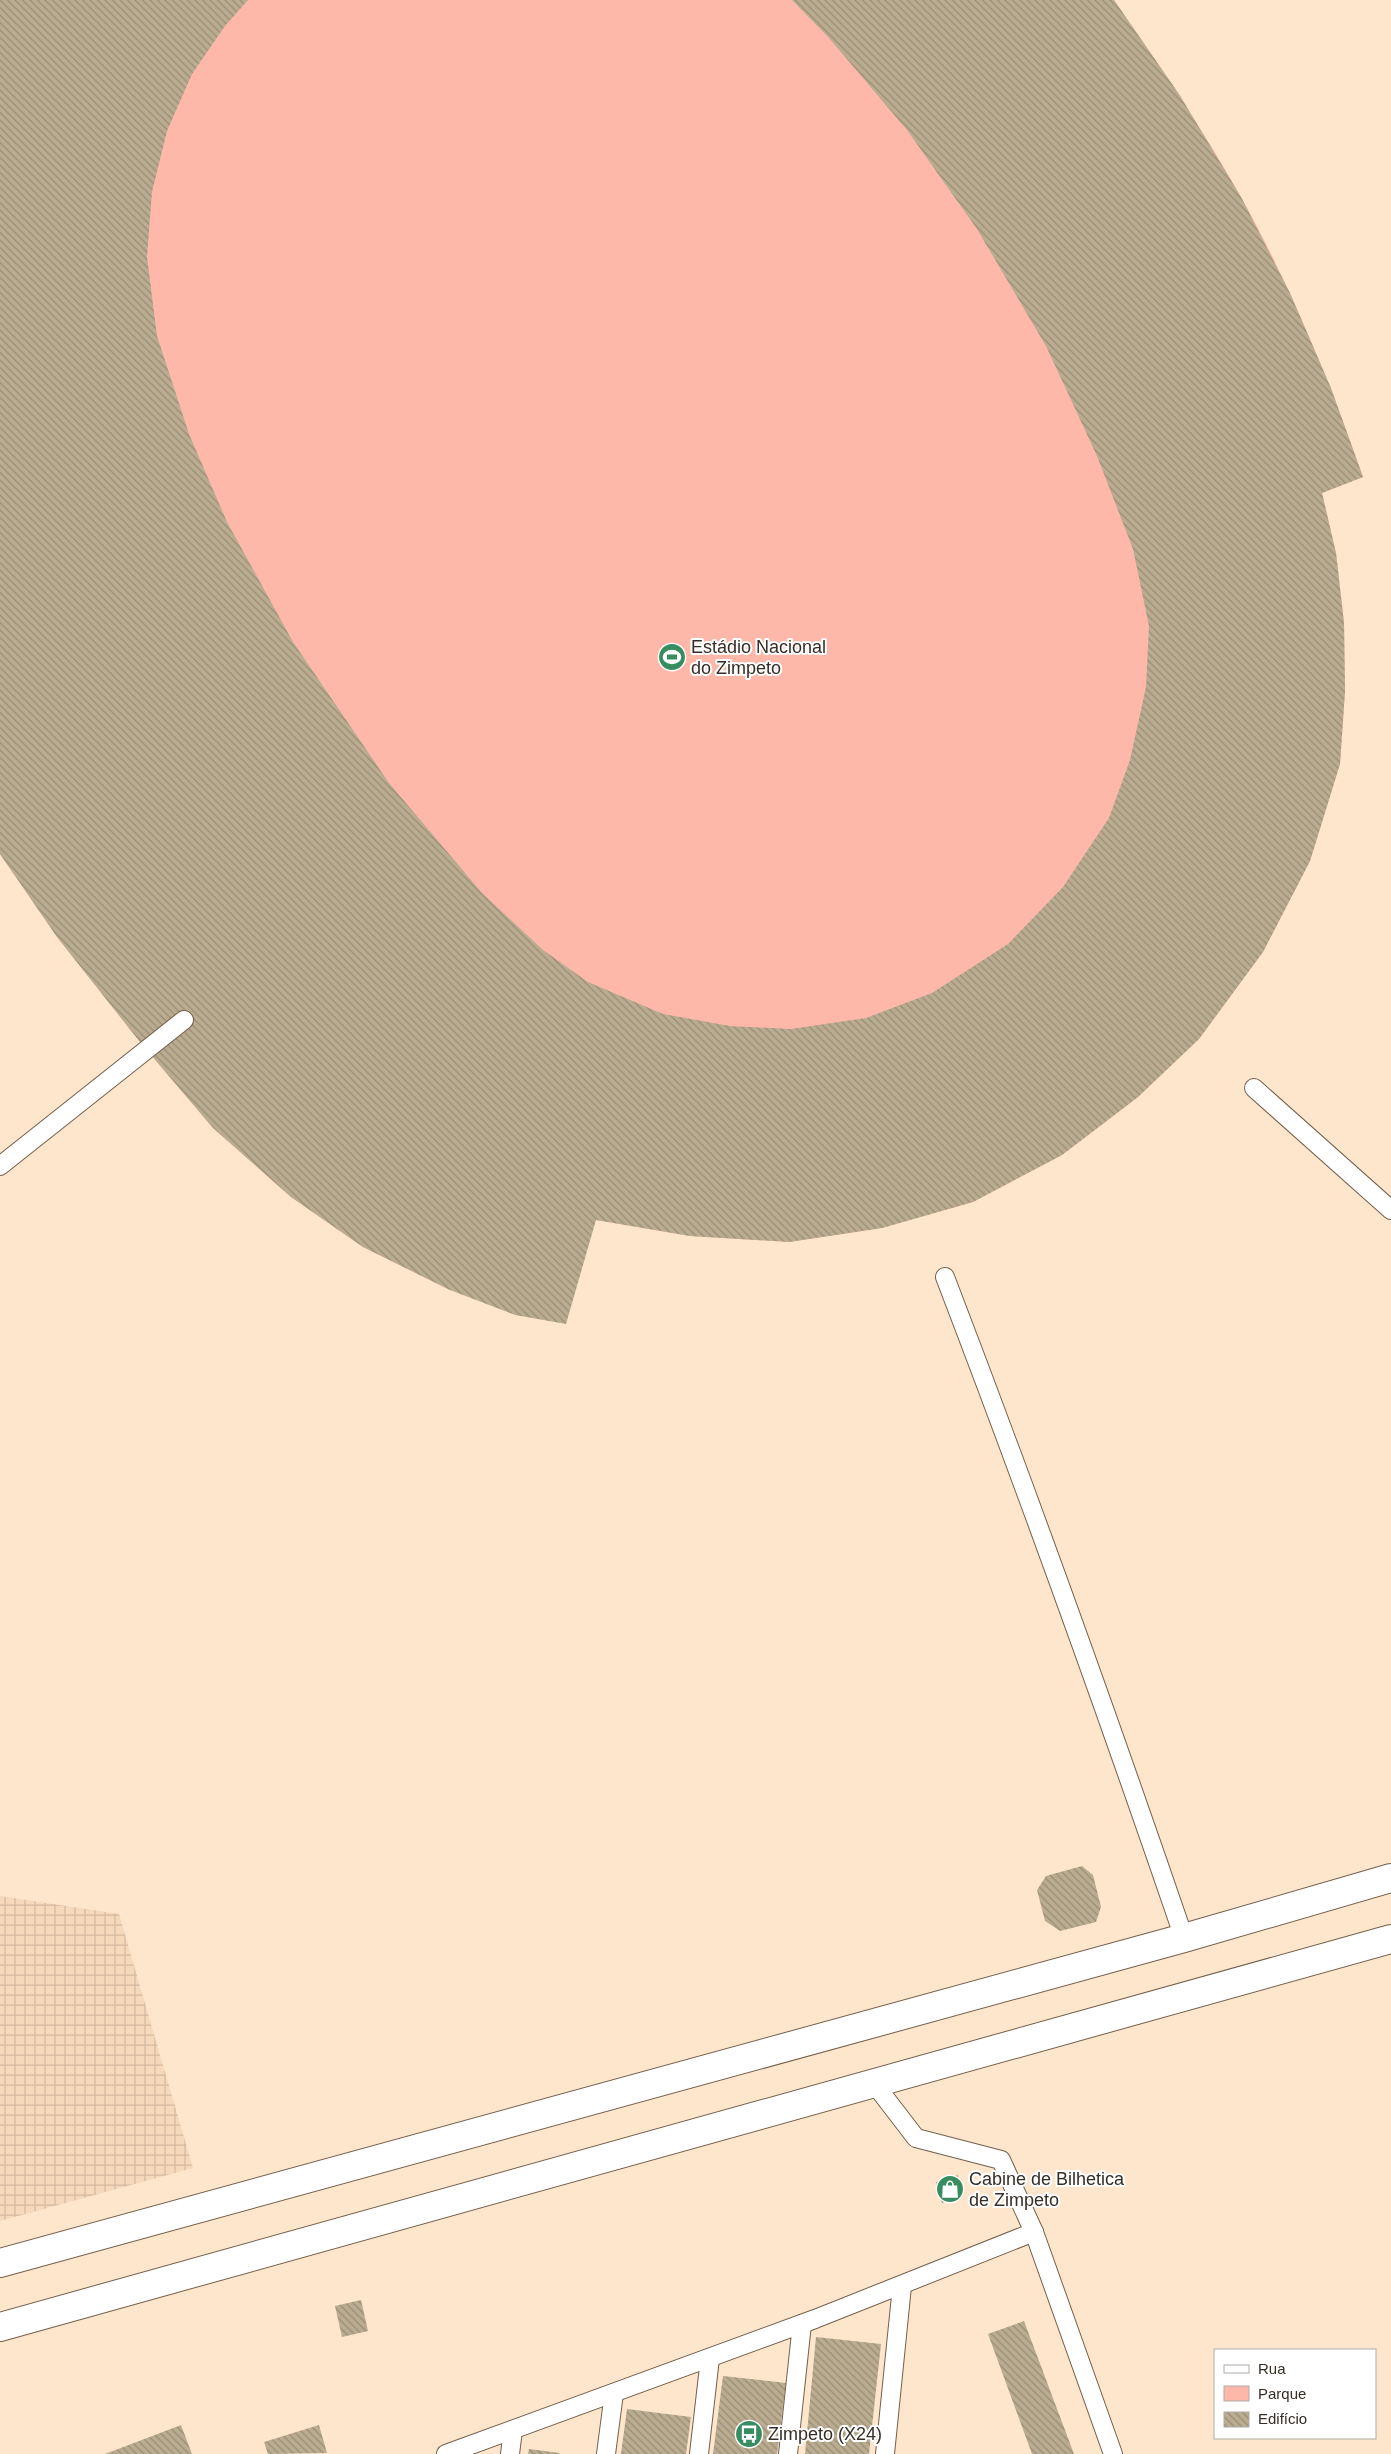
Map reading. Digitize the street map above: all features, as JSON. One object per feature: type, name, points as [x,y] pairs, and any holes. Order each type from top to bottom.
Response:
[{"type":"street","points":[[0,2262],[959,1998],[1184,1938],[1391,1878]]},
{"type":"street","points":[[0,2327],[873,2082],[1391,1940]]},
{"type":"lane","points":[[0,1166],[184,1020]]},
{"type":"lane","points":[[1254,1088],[1391,1210]]},
{"type":"lane","points":[[945,1277],[1018,1468],[1137,1799],[1184,1938]]},
{"type":"lane","points":[[873,2082],[916,2138],[1002,2160],[1034,2232],[1113,2454]]},
{"type":"lane","points":[[446,2454],[802,2324],[902,2286],[1034,2232]]},
{"type":"lane","points":[[885,2454],[902,2286]]},
{"type":"lane","points":[[788,2454],[802,2324]]},
{"type":"lane","points":[[699,2454],[710,2358]]},
{"type":"lane","points":[[606,2454],[614,2393]]},
{"type":"lane","points":[[510,2454],[513,2430]]},
{"type":"shaded area","points":[[0,1896],[119,1914],[193,2168],[0,2221]]},
{"type":"green space","name":"Estádio Nacional do Zimpeto","points":[[0,0],[1114,0],[1196,122],[1259,231],[1308,334],[1337,405],[1363,477],[1322,493],[1336,553],[1344,623],[1345,691],[1340,764],[1310,861],[1263,952],[1199,1039],[1138,1097],[1062,1155],[973,1202],[882,1228],[789,1242],[690,1236],[596,1220],[450,1290],[363,1247],[291,1197],[213,1128],[140,1042],[57,937],[0,854]]},
{"type":"building","points":[[0,0],[248,0],[225,26],[192,74],[167,131],[152,192],[147,257],[157,336],[189,434],[227,522],[293,642],[389,783],[482,893],[543,950],[588,982],[663,1014],[730,1026],[791,1029],[866,1018],[932,993],[1008,944],[1063,887],[1109,818],[1130,760],[1146,687],[1149,626],[1133,549],[1097,456],[1046,346],[977,229],[907,130],[829,38],[792,0],[1114,0],[1179,94],[1241,197],[1290,293],[1331,388],[1363,477],[1322,493],[1336,553],[1344,623],[1345,691],[1340,764],[1310,861],[1263,952],[1199,1039],[1138,1097],[1062,1155],[973,1202],[882,1228],[789,1242],[690,1236],[596,1220],[566,1324],[515,1315],[450,1290],[363,1247],[291,1197],[213,1128],[140,1042],[57,937],[0,854]]},
{"type":"building","points":[[1082,1866],[1093,1875],[1101,1907],[1096,1922],[1060,1931],[1045,1921],[1037,1890],[1046,1876]]},
{"type":"building","points":[[958,2175],[962,2196],[942,2203],[936,2182]]},
{"type":"building","points":[[361,2300],[368,2331],[342,2337],[335,2306]]},
{"type":"building","points":[[1024,2321],[1074,2454],[1032,2454],[988,2334]]},
{"type":"building","points":[[816,2337],[881,2344],[869,2454],[805,2454]]},
{"type":"building","points":[[723,2376],[786,2383],[777,2454],[713,2454]]},
{"type":"building","points":[[627,2409],[691,2417],[686,2454],[621,2454]]},
{"type":"building","points":[[181,2425],[192,2454],[105,2454]]},
{"type":"building","points":[[319,2425],[327,2453],[268,2454],[264,2442]]},
{"type":"building","points":[[529,2449],[560,2453],[528,2454]]},
{"type":"place","name":"Estádio Nacional do Zimpeto","points":[[672,657]]},
{"type":"place","name":"Cabine de Bilhetica de Zimpeto","points":[[950,2189]]},
{"type":"place","name":"Zimpeto (X24)","points":[[749,2434]]}]
